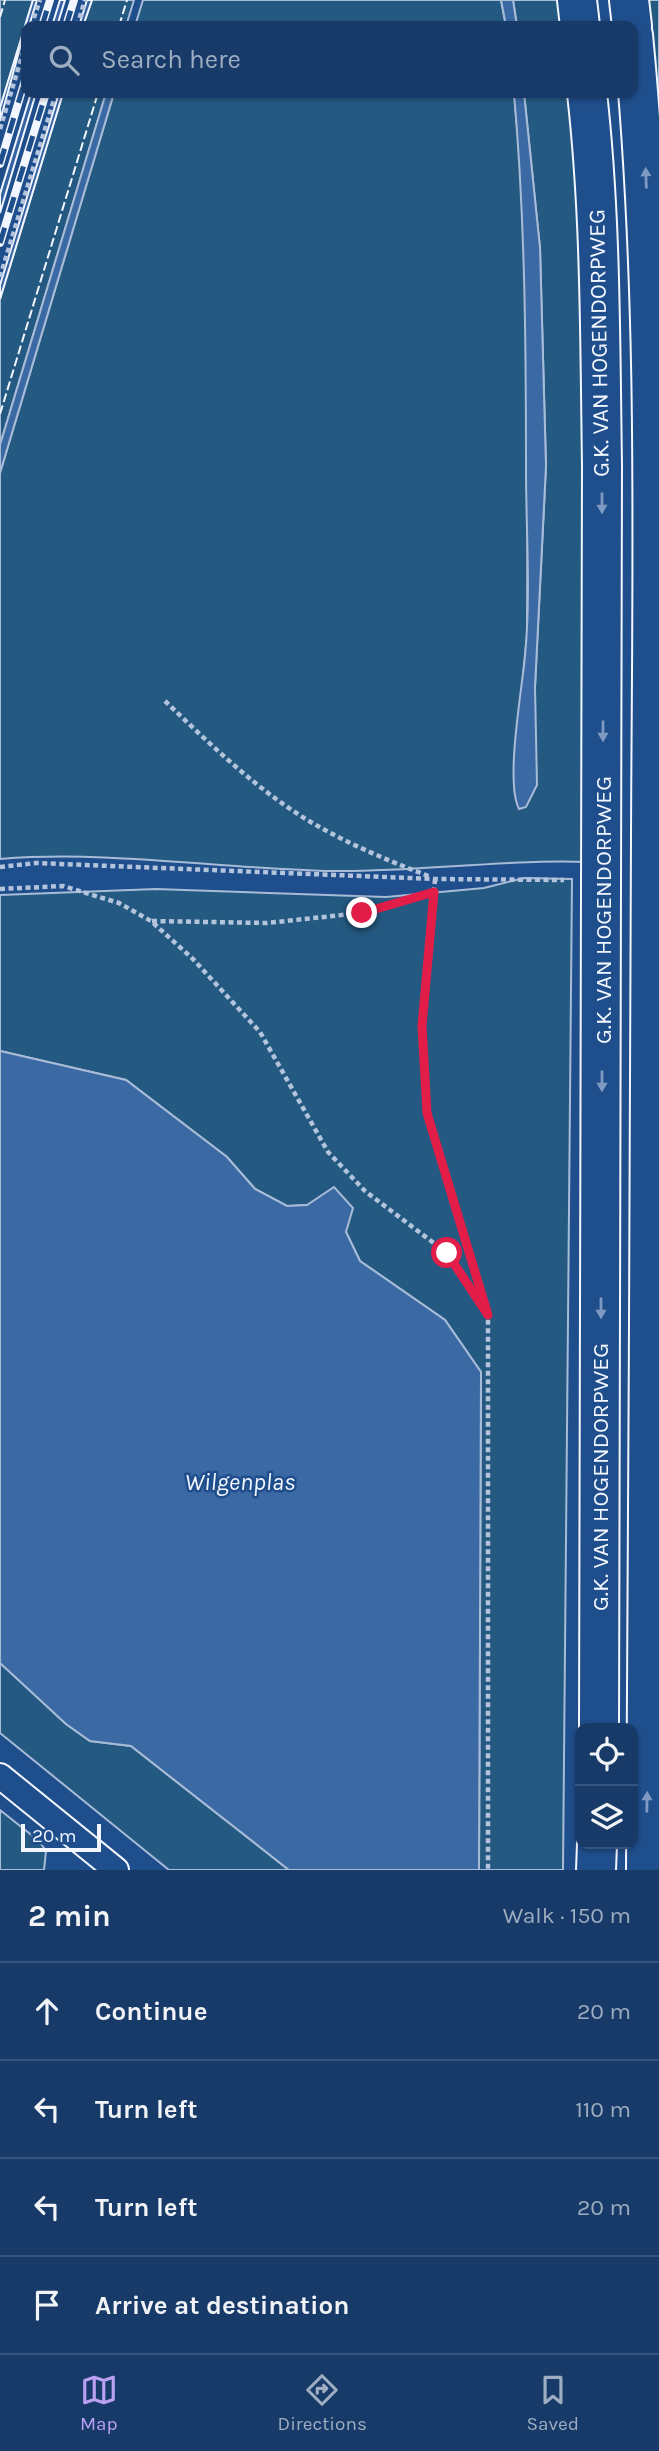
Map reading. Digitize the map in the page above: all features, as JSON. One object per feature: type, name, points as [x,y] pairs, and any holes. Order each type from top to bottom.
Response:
[{"type":"main road","points":[[577,0],[579,21]]},
{"type":"main road","points":[[629,0],[631,21]]},
{"type":"main road","name":"G.K. VAN HOGENDORPWEG","points":[[638,82],[645,149],[650,303],[652,681],[646,1870]]},
{"type":"main road","name":"G.K. VAN HOGENDORPWEG","points":[[588,98],[594,153],[600,291],[602,479],[599,1723]]},
{"type":"main road","points":[[596,1870],[597,1849]]},
{"type":"street","points":[[0,1776],[115,1870]]},
{"type":"path","points":[[33,21],[40,0]]},
{"type":"path","points":[[79,21],[85,0]]},
{"type":"path","points":[[0,129],[21,60]]},
{"type":"path","points":[[0,277],[54,98]]},
{"type":"path","points":[[165,701],[227,760],[308,820],[370,853],[435,879]]},
{"type":"path","points":[[0,867],[36,863],[435,879],[564,880]]},
{"type":"path","points":[[435,879],[422,1026],[427,1113],[488,1315],[488,1870]]},
{"type":"path","points":[[0,889],[63,886],[119,903],[151,921],[193,959],[260,1032],[328,1152],[365,1191],[447,1253],[488,1315]]},
{"type":"path","points":[[151,921],[267,923],[362,913],[434,892]]},
{"type":"shaded area","points":[[0,0],[33,0],[27,21],[21,21],[21,39],[0,108]]},
{"type":"shaded area","points":[[92,0],[134,0],[128,21],[85,21]]},
{"type":"shaded area","points":[[143,0],[501,0],[505,21],[137,21]]},
{"type":"shaded area","points":[[513,0],[561,0],[563,21],[516,21]]},
{"type":"shaded area","points":[[642,0],[659,0],[659,159]]},
{"type":"shaded area","points":[[61,98],[104,98],[0,445],[0,299]]},
{"type":"shaded area","points":[[112,98],[514,98],[524,207],[528,341],[527,634],[514,771],[515,796],[535,687],[546,466],[540,248],[525,98],[573,98],[583,188],[588,862],[524,862],[334,871],[125,858],[0,859],[0,473]]},
{"type":"shaded area","points":[[524,878],[572,879],[563,1870],[479,1870],[481,1372],[445,1320],[360,1261],[346,1232],[307,1205],[287,1206],[255,1189],[227,1157],[126,1080],[0,1051],[0,895],[156,889],[386,897],[484,888]]},
{"type":"shaded area","points":[[0,1663],[66,1724],[90,1741],[131,1746],[289,1870],[169,1870],[0,1733]]},
{"type":"shaded area","points":[[0,1810],[39,1841],[46,1851],[44,1870],[0,1870]]},
{"type":"water","points":[[501,0],[513,0],[516,21],[505,21]]},
{"type":"water","points":[[104,98],[112,98],[0,473],[0,445]]},
{"type":"water","points":[[514,98],[525,98],[540,248],[546,466],[535,687],[537,785],[526,807],[519,809],[515,796],[514,757],[527,633],[528,586],[521,187]]},
{"type":"water","name":"Wilgenplas","points":[[0,1051],[126,1080],[227,1157],[255,1189],[287,1206],[307,1205],[334,1187],[353,1208],[346,1232],[360,1261],[445,1320],[481,1372],[479,1870],[289,1870],[131,1746],[90,1741],[66,1724],[0,1663]]},
{"type":"building","points":[[33,0],[37,0],[31,21],[27,21]]},
{"type":"building","points":[[60,0],[65,0],[59,21],[54,21]]},
{"type":"building","points":[[87,0],[92,0],[85,21],[81,21]]},
{"type":"building","points":[[21,39],[0,121],[0,108]]},
{"type":"building","points":[[29,98],[34,98],[0,213],[0,194]]},
{"type":"building","points":[[57,98],[61,98],[0,299],[0,285]]},
{"type":"railway","points":[[44,21],[50,0]]},
{"type":"railway","points":[[68,21],[74,0]]},
{"type":"railway","points":[[0,164],[21,94]]},
{"type":"railway","points":[[0,243],[44,98]]},
{"type":"fence","points":[[0,17],[5,0]]},
{"type":"fence","points":[[121,21],[127,0]]},
{"type":"fence","points":[[0,414],[96,98]]},
{"type":"route","points":[[362,913],[434,892],[422,1026],[427,1113],[465,1231],[488,1315],[447,1253]]}]
